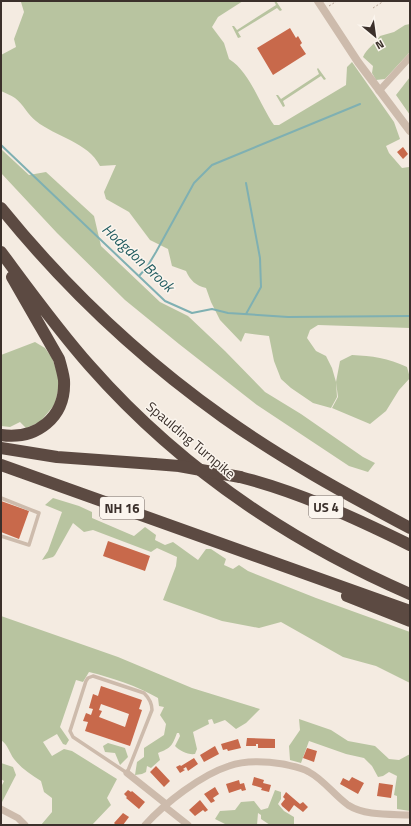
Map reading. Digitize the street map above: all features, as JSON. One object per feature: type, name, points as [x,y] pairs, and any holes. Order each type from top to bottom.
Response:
[{"type":"highway","points":[[1,208],[40,253],[90,305],[131,343],[182,386],[221,416],[283,457],[346,494],[410,528]]},
{"type":"highway","name":"Spaulding Turnpike","points":[[1,252],[52,320],[91,367],[137,415],[184,457],[230,493],[296,537],[344,563],[410,594]]},
{"type":"highway","points":[[1,258],[55,352],[63,372],[64,388],[58,410],[42,427],[20,436],[1,435]]},
{"type":"highway","name":"US 4","points":[[1,448],[57,457],[185,467],[240,477],[298,495],[366,524],[410,545]]},
{"type":"highway","name":"NH 16","points":[[1,465],[410,611]]},
{"type":"highway","points":[[243,551],[410,622]]},
{"type":"street","points":[[318,1],[346,46],[410,132]]},
{"type":"street","points":[[379,91],[410,57]]},
{"type":"street","points":[[145,825],[165,805],[193,785],[218,770],[242,763],[263,761],[288,765],[307,771],[322,781],[347,804],[361,811],[410,815]]},
{"type":"street","points":[[127,773],[188,825]]},
{"type":"street","points":[[1,809],[18,818],[25,825]]},
{"type":"lane","points":[[1,498],[39,512],[29,546],[1,536]]},
{"type":"lane","points":[[96,676],[144,693],[151,703],[152,710],[127,773],[73,737],[70,731],[88,678],[96,676]]},
{"type":"path","points":[[329,6],[337,1]]},
{"type":"path","points":[[373,8],[384,1]]},
{"type":"green space","points":[[22,1],[243,1],[218,17],[212,27],[224,43],[229,59],[249,80],[274,125],[279,125],[346,85],[347,67],[352,62],[394,122],[400,139],[386,146],[389,153],[402,168],[409,167],[410,169],[410,328],[318,325],[310,330],[307,338],[316,351],[326,356],[332,368],[336,382],[337,397],[331,408],[313,403],[281,379],[274,361],[269,336],[245,333],[241,342],[220,320],[206,288],[199,286],[194,282],[186,271],[172,266],[168,249],[150,240],[129,212],[106,199],[104,192],[116,165],[100,166],[88,151],[71,140],[44,127],[33,119],[21,103],[10,95],[1,91],[1,55],[16,47],[14,39],[24,12]]},
{"type":"green space","points":[[274,1],[276,1],[282,10],[280,11],[277,8],[238,32],[241,37],[238,38],[232,26],[234,26],[237,30],[276,5]]},
{"type":"green space","points":[[410,24],[410,52],[385,79],[376,80],[372,73],[373,66],[363,57],[380,36],[394,32],[405,25]]},
{"type":"green space","points":[[318,68],[326,79],[324,80],[321,76],[283,101],[285,106],[283,107],[276,95],[278,95],[281,99],[319,74]]},
{"type":"green space","points":[[410,77],[410,115],[396,95]]},
{"type":"green space","points":[[1,149],[29,175],[46,172],[94,216],[101,246],[160,302],[188,316],[265,392],[301,414],[363,457],[375,463],[368,472],[349,466],[257,405],[125,300],[57,233],[1,173]]},
{"type":"green space","points":[[35,342],[45,348],[52,358],[60,380],[55,404],[40,422],[26,428],[20,422],[10,427],[1,426],[1,355]]},
{"type":"green space","points":[[352,355],[393,361],[407,367],[410,378],[399,390],[386,411],[370,424],[332,408],[338,397],[336,382],[340,361]]},
{"type":"green space","points":[[53,498],[79,506],[92,512],[92,518],[134,536],[145,527],[156,535],[155,540],[165,545],[173,542],[198,560],[206,549],[211,549],[226,559],[224,565],[233,569],[239,565],[248,571],[316,598],[410,632],[410,683],[376,666],[343,657],[281,622],[259,628],[222,621],[163,600],[176,566],[177,557],[157,548],[151,552],[93,530],[84,532],[73,523],[55,555],[42,560],[48,551],[62,512],[45,505]]},
{"type":"green space","points":[[1,616],[118,657],[192,688],[260,709],[246,723],[236,729],[225,720],[214,724],[212,719],[208,720],[209,724],[193,732],[197,749],[195,754],[190,754],[179,750],[175,746],[180,736],[179,733],[177,733],[170,746],[166,750],[158,753],[160,760],[151,768],[147,766],[146,772],[135,775],[137,762],[144,757],[144,748],[164,735],[166,724],[160,715],[164,707],[159,706],[158,698],[142,690],[89,672],[83,682],[76,680],[60,727],[69,740],[66,745],[63,744],[57,734],[43,742],[52,756],[64,749],[72,751],[117,779],[107,798],[111,805],[92,825],[41,825],[52,812],[52,798],[44,792],[41,781],[30,774],[14,759],[1,740]]},
{"type":"green space","points":[[299,719],[331,730],[348,741],[375,746],[389,759],[399,760],[410,754],[410,811],[397,809],[397,796],[394,795],[397,776],[389,772],[378,777],[372,766],[364,758],[346,754],[309,741],[301,763],[290,760],[289,746],[300,730]]},
{"type":"green space","points":[[108,743],[125,748],[128,757],[120,765],[115,753],[105,752],[103,746]]},
{"type":"green space","points":[[1,763],[13,767],[16,775],[1,804],[1,787],[4,781],[1,779]]},
{"type":"green space","points":[[275,790],[281,792],[281,799],[278,804],[284,811],[294,817],[294,825],[270,825],[261,819],[261,815],[258,813],[257,825],[225,824],[215,819],[220,811],[235,810],[241,802],[254,801],[261,810],[268,808]]},
{"type":"building","points":[[290,28],[296,38],[298,36],[302,43],[300,45],[306,54],[273,75],[257,48]]},
{"type":"building","points":[[403,147],[408,154],[403,159],[397,152]]},
{"type":"building","points":[[1,501],[29,511],[19,539],[1,532]]},
{"type":"building","points":[[108,541],[150,556],[145,571],[103,556]]},
{"type":"building","points":[[101,686],[142,700],[139,709],[142,710],[130,746],[85,731],[88,722],[83,721],[86,713],[91,715],[93,709],[89,708],[93,694],[98,696]],"holes":[[[101,704],[129,714],[125,727],[99,717],[102,711],[99,710]]]},
{"type":"building","points":[[247,738],[275,739],[275,748],[258,748],[258,744],[256,744],[256,746],[246,746]]},
{"type":"building","points":[[238,739],[241,748],[228,751],[227,749],[223,750],[221,744]]},
{"type":"building","points":[[215,746],[219,754],[204,762],[200,755]]},
{"type":"building","points":[[307,748],[317,751],[314,762],[303,758]]},
{"type":"building","points":[[194,758],[198,764],[188,771],[186,767],[183,769],[185,770],[180,773],[176,767],[181,766]]},
{"type":"building","points":[[156,766],[170,781],[164,787],[150,772]]},
{"type":"building","points":[[254,777],[264,780],[263,783],[271,785],[269,792],[252,785]]},
{"type":"building","points":[[352,777],[364,783],[358,794],[340,784],[343,778],[349,781]]},
{"type":"building","points":[[239,780],[240,784],[244,783],[246,790],[242,791],[241,789],[229,793],[226,784]]},
{"type":"building","points":[[379,783],[393,785],[391,798],[377,796]]},
{"type":"building","points":[[215,787],[219,794],[213,798],[215,801],[211,803],[204,794]]},
{"type":"building","points":[[128,790],[131,792],[132,791],[145,802],[139,809],[126,798],[127,797],[124,794]]},
{"type":"building","points":[[286,792],[300,804],[303,802],[308,807],[303,812],[294,805],[289,812],[281,804],[285,799],[283,797]]},
{"type":"building","points":[[200,800],[208,810],[205,812],[203,810],[195,816],[189,810]]},
{"type":"building","points":[[123,813],[129,817],[123,825],[116,825],[114,823]]},
{"type":"waterway","points":[[139,276],[147,267],[156,252],[194,183],[212,165],[360,104]]},
{"type":"waterway","name":"Hodgdon Brook","points":[[1,145],[165,301],[192,313],[212,309],[228,313],[288,317],[410,316]]},
{"type":"waterway","points":[[246,183],[260,258],[261,287],[246,314]]}]
